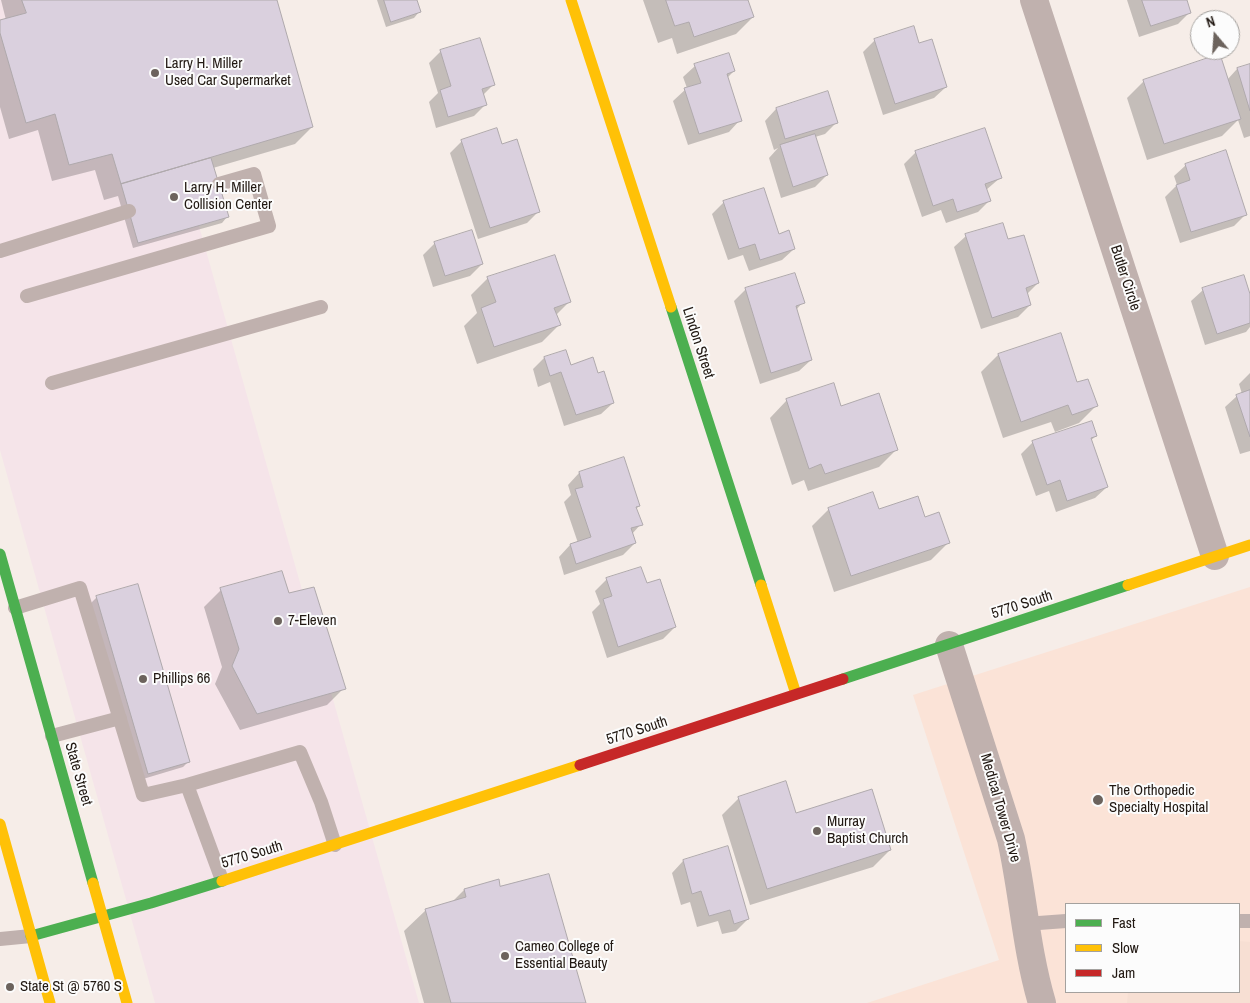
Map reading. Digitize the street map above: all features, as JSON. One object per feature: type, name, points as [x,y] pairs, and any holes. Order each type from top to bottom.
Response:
[{"type":"street","name":"Lindon Street","points":[[571,0],[796,694]]},
{"type":"street","name":"Butler Circle","points":[[1034,0],[1215,556]]},
{"type":"street","name":"5770 South","points":[[31,936],[151,904],[335,845],[1250,545]]},
{"type":"street","name":"State Street","points":[[0,554],[127,1003]]},
{"type":"street","name":"Medical Tower Drive","points":[[949,645],[1011,839],[1033,970],[1042,1003]]},
{"type":"street","points":[[0,824],[50,1003]]},
{"type":"lane","points":[[27,296],[269,226],[254,174],[219,184]]},
{"type":"lane","points":[[0,251],[129,211]]},
{"type":"lane","points":[[52,383],[321,306]]},
{"type":"lane","points":[[15,608],[80,588],[143,795],[187,785],[300,752],[321,802],[335,845]]},
{"type":"lane","points":[[52,736],[120,718]]},
{"type":"lane","points":[[187,785],[222,880]]},
{"type":"lane","points":[[1025,924],[1065,921]]},
{"type":"lane","points":[[0,938],[31,936]]},
{"type":"shaded area","points":[[0,0],[135,0],[419,1003],[155,1003],[0,450]]},
{"type":"shaded area","name":"The Orthopedic Specialty Hospital","points":[[1250,587],[1250,1003],[867,1003],[999,960],[913,695]]},
{"type":"shaded area","points":[[1240,941],[1250,942],[1250,1003],[1127,1003],[1128,993],[1240,993]]},
{"type":"building","name":"Larry H. Miller Used Car Supermarket","points":[[22,0],[277,0],[313,127],[121,184],[112,154],[69,165],[55,114],[26,123],[0,33],[0,20],[26,13]]},
{"type":"building","points":[[384,0],[417,0],[421,12],[391,22]]},
{"type":"building","points":[[666,0],[748,0],[754,17],[694,37],[689,22],[675,26]]},
{"type":"building","points":[[1142,0],[1187,0],[1190,13],[1151,26]]},
{"type":"building","points":[[914,26],[919,43],[932,39],[947,87],[895,104],[874,39]]},
{"type":"building","points":[[480,38],[495,85],[482,89],[487,105],[448,117],[440,90],[451,86],[440,50]]},
{"type":"building","points":[[729,53],[735,71],[727,74],[742,121],[699,134],[684,88],[701,83],[694,64]]},
{"type":"building","points":[[1202,60],[1222,60],[1241,119],[1164,144],[1143,80]]},
{"type":"building","points":[[1250,64],[1250,111],[1237,68]]},
{"type":"building","points":[[828,91],[838,123],[785,139],[776,108]]},
{"type":"building","points":[[497,128],[502,144],[517,139],[540,212],[490,228],[461,140]]},
{"type":"building","points":[[985,128],[1002,178],[985,184],[991,201],[957,212],[953,199],[933,206],[915,151]]},
{"type":"building","points":[[815,134],[828,175],[793,187],[780,145]]},
{"type":"building","points":[[1226,150],[1247,215],[1191,232],[1176,185],[1190,180],[1185,164]]},
{"type":"building","name":"Larry H. Miller Collision Center","points":[[211,158],[229,217],[138,243],[121,184]]},
{"type":"building","points":[[764,188],[779,234],[789,230],[795,249],[760,260],[755,244],[739,249],[723,201]]},
{"type":"building","points":[[1003,223],[1008,239],[1024,235],[1039,283],[1026,288],[1031,305],[992,318],[965,234]]},
{"type":"building","points":[[472,230],[483,264],[445,276],[434,242]]},
{"type":"building","points":[[555,255],[571,302],[554,308],[561,325],[494,347],[481,308],[496,302],[487,277]]},
{"type":"building","points":[[795,273],[805,303],[796,306],[812,360],[771,373],[745,288]]},
{"type":"building","points":[[1244,275],[1250,294],[1250,323],[1217,334],[1202,288]]},
{"type":"building","points":[[1061,333],[1077,382],[1088,379],[1098,406],[1072,415],[1068,405],[1021,422],[998,354]]},
{"type":"building","points":[[566,350],[571,365],[593,357],[598,373],[604,371],[614,403],[576,415],[561,372],[550,376],[544,357]]},
{"type":"building","points":[[834,383],[841,406],[879,393],[898,450],[825,474],[821,464],[809,469],[786,399]]},
{"type":"building","points":[[1250,390],[1250,437],[1236,395]]},
{"type":"building","points":[[1092,421],[1097,436],[1091,438],[1108,487],[1067,501],[1060,480],[1047,485],[1032,441]]},
{"type":"building","points":[[624,457],[640,506],[636,507],[643,525],[631,528],[636,543],[576,564],[570,544],[591,537],[575,489],[583,487],[579,472]]},
{"type":"building","points":[[873,492],[879,509],[918,496],[925,517],[939,512],[950,543],[851,576],[828,508]]},
{"type":"building","points":[[641,567],[647,583],[660,579],[676,627],[618,647],[603,599],[612,596],[606,578]]},
{"type":"building","name":"7-Eleven","points":[[282,571],[289,593],[314,587],[346,689],[257,714],[232,666],[239,649],[220,588]]},
{"type":"building","name":"Phillips 66","points":[[138,584],[190,762],[148,774],[96,596]]},
{"type":"building","name":"Murray Baptist Church","points":[[786,781],[796,813],[872,789],[891,850],[767,889],[738,797]]},
{"type":"building","points":[[728,846],[749,919],[734,924],[730,910],[709,916],[701,891],[692,894],[683,860]]},
{"type":"building","name":"Cameo College of Essential Beauty","points":[[549,874],[586,1003],[451,1003],[425,909],[466,897],[464,889],[499,879],[500,886]]},
{"type":"traffic: fast","points":[[671,307],[761,585]]},
{"type":"traffic: fast","points":[[0,554],[93,883]]},
{"type":"traffic: fast","points":[[843,679],[1128,585]]},
{"type":"traffic: fast","points":[[31,936],[222,881]]},
{"type":"traffic: slow","points":[[571,0],[671,307]]},
{"type":"traffic: slow","points":[[1128,585],[1250,545]]},
{"type":"traffic: slow","points":[[761,585],[796,694]]},
{"type":"traffic: slow","points":[[222,881],[580,765]]},
{"type":"traffic: slow","points":[[0,824],[50,1003]]},
{"type":"traffic: slow","points":[[93,883],[127,1003]]},
{"type":"traffic: jam","points":[[580,765],[843,679]]},
{"type":"place","name":"Larry H. Miller Used Car Supermarket","points":[[155,73]]},
{"type":"place","name":"Larry H. Miller Collision Center","points":[[174,197]]},
{"type":"place","name":"7-Eleven","points":[[278,621]]},
{"type":"place","name":"Phillips 66","points":[[143,679]]},
{"type":"place","name":"The Orthopedic Specialty Hospital","points":[[1098,800]]},
{"type":"place","name":"Murray Baptist Church","points":[[817,831]]},
{"type":"place","name":"Cameo College of Essential Beauty","points":[[505,956]]},
{"type":"place","name":"State St @ 5760 S","points":[[10,987]]}]
